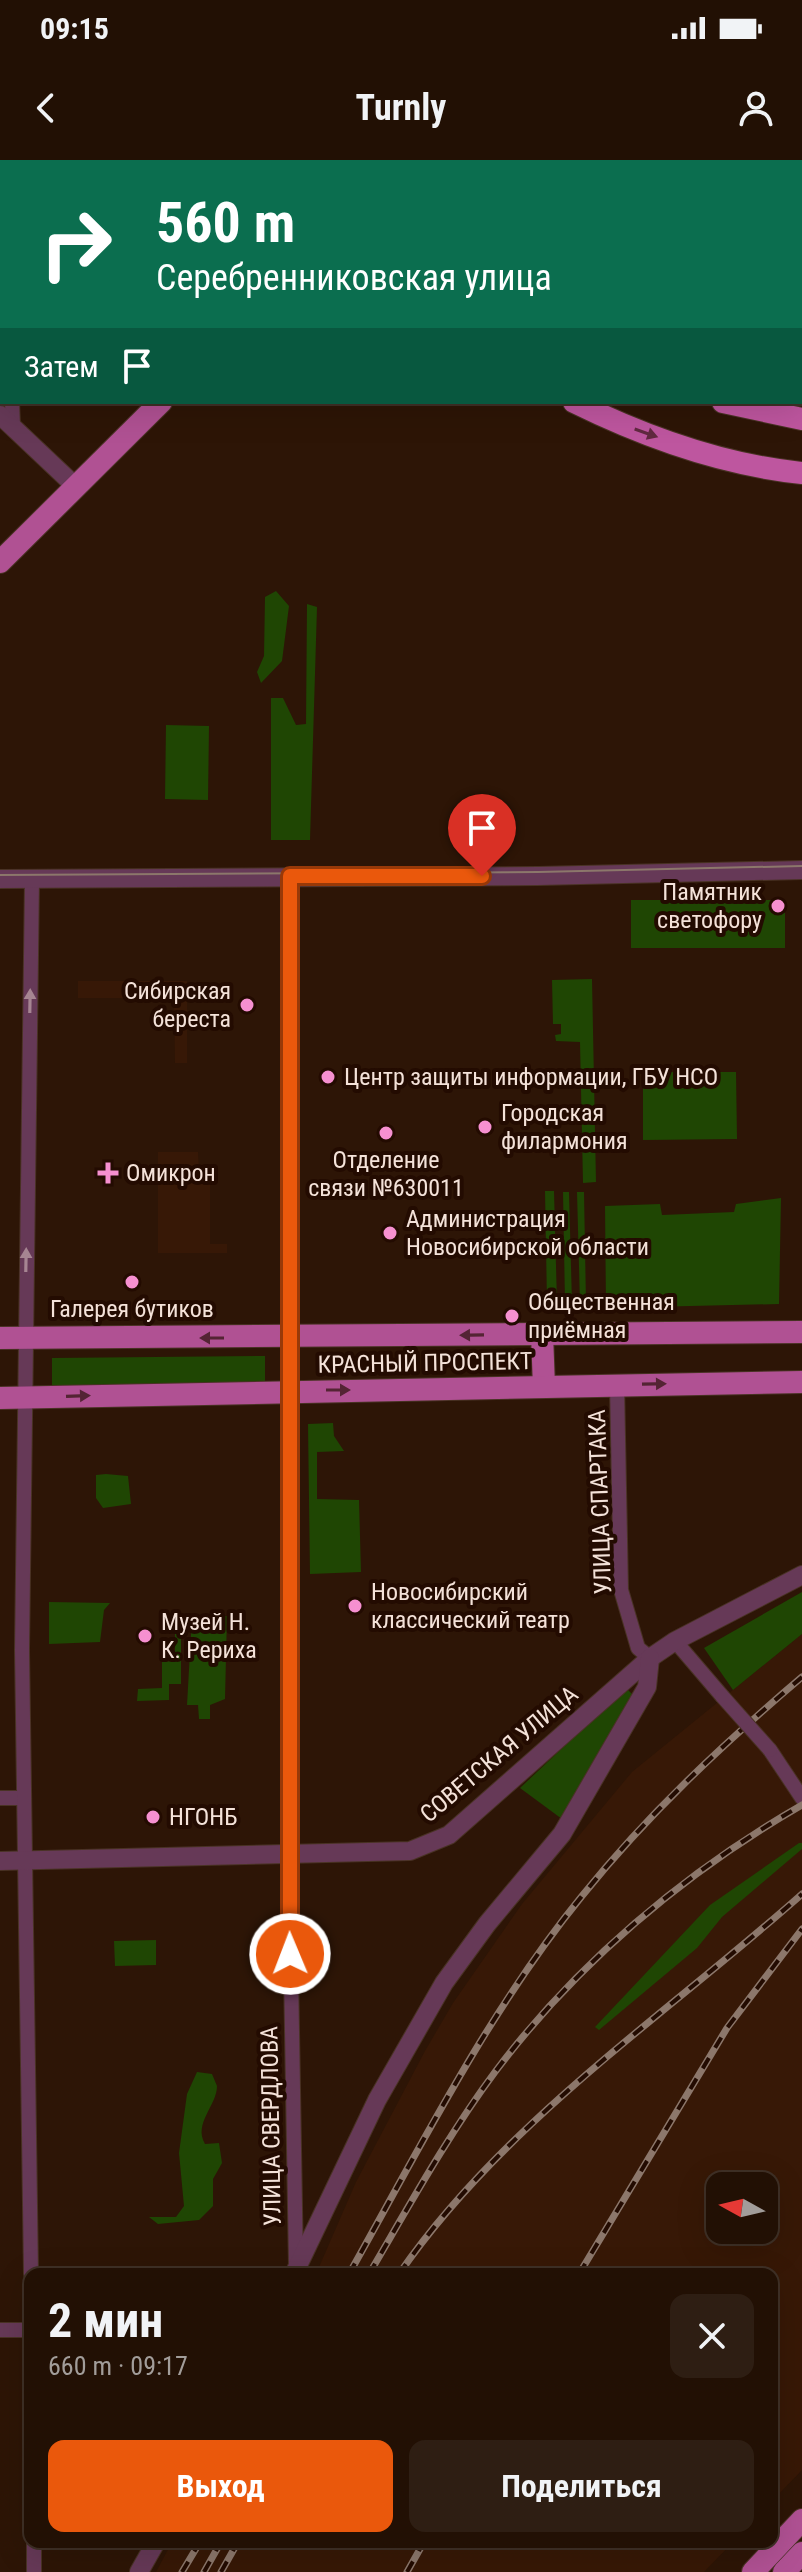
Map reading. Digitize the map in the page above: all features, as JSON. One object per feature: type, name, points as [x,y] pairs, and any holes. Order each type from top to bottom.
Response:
[{"type":"highway","points":[[578,404],[617,423],[718,457],[748,466],[802,473]]},
{"type":"highway","points":[[732,404],[802,419]]},
{"type":"main road","points":[[0,562],[74,485],[159,404]]},
{"type":"main road","name":"КРАСНЫЙ ПРОСПЕКТ","points":[[0,1338],[802,1332]]},
{"type":"main road","points":[[542,1334],[544,1387]]},
{"type":"main road","name":"КРАСНЫЙ ПРОСПЕКТ","points":[[0,1398],[802,1382]]},
{"type":"main road","points":[[778,2545],[802,2520]]},
{"type":"main road","points":[[753,2572],[776,2548]]},
{"type":"main road","points":[[784,2572],[802,2553]]},
{"type":"street","points":[[7,421],[40,457],[74,485]]},
{"type":"street","points":[[0,879],[802,870]]},
{"type":"street","name":"УЛИЦА СВЕРДЛОВА","points":[[290,876],[289,1854],[295,2268]]},
{"type":"street","points":[[31,2268],[24,1798],[24,1338],[32,879]]},
{"type":"street","name":"УЛИЦА СПАРТАКА","points":[[617,1385],[621,1590],[638,1648],[650,1658]]},
{"type":"street","name":"СОВЕТСКАЯ УЛИЦА","points":[[0,1861],[410,1851],[449,1835],[650,1658],[675,1641],[802,1575]]},
{"type":"street","points":[[675,1641],[770,1750],[802,1798]]},
{"type":"street","points":[[297,2268],[377,2100],[429,2009],[487,1924],[562,1834],[647,1687],[650,1658]]},
{"type":"street","points":[[0,1798],[24,1798]]},
{"type":"street","points":[[0,2330],[24,2330]]},
{"type":"street","points":[[34,2548],[34,2572]]},
{"type":"street","points":[[139,2572],[153,2548]]},
{"type":"shaded area","points":[[78,981],[187,981],[187,1063],[175,1063],[174,998],[78,998]]},
{"type":"shaded area","points":[[158,1152],[198,1152],[199,1170],[210,1170],[210,1244],[227,1244],[227,1253],[158,1253]]},
{"type":"shaded area","points":[[802,1634],[802,2470],[778,2495],[778,2268],[319,2268],[356,2182],[453,2003],[522,1904],[632,1772]]},
{"type":"shaded area","points":[[169,2548],[727,2548],[704,2572],[156,2572]]},
{"type":"green space","points":[[276,591],[289,606],[282,661],[261,683],[257,672],[264,656],[265,597]]},
{"type":"green space","points":[[307,604],[317,607],[310,840],[271,840],[271,698],[283,698],[296,725],[306,724]]},
{"type":"green space","points":[[166,725],[209,726],[208,800],[165,799]]},
{"type":"green space","points":[[631,900],[785,900],[785,948],[631,948]]},
{"type":"green space","points":[[592,979],[596,1182],[583,1183],[580,1042],[556,1041],[555,1035],[561,1034],[561,1024],[553,1024],[552,980]]},
{"type":"green space","points":[[643,1072],[736,1072],[737,1139],[643,1140]]},
{"type":"green space","points":[[545,1191],[554,1191],[557,1303],[547,1303]]},
{"type":"green space","points":[[563,1192],[569,1192],[572,1303],[565,1303]]},
{"type":"green space","points":[[577,1192],[584,1192],[586,1303],[580,1304]]},
{"type":"green space","points":[[781,1198],[779,1304],[606,1308],[605,1206],[660,1204],[662,1215],[734,1212],[736,1204]]},
{"type":"green space","points":[[265,1356],[265,1385],[52,1388],[52,1358]]},
{"type":"green space","points":[[333,1423],[334,1436],[344,1451],[317,1452],[317,1499],[359,1500],[361,1572],[310,1574],[308,1424]]},
{"type":"green space","points":[[96,1475],[128,1476],[131,1504],[103,1508],[96,1498]]},
{"type":"green space","points":[[802,1592],[802,1634],[733,1690],[704,1648]]},
{"type":"green space","points":[[49,1602],[110,1603],[104,1610],[100,1642],[49,1644]]},
{"type":"green space","points":[[175,1615],[181,1615],[181,1684],[169,1684],[169,1700],[137,1701],[138,1689],[162,1688],[162,1662],[175,1661]]},
{"type":"green space","points":[[192,1616],[227,1616],[225,1699],[210,1705],[210,1719],[199,1719],[198,1705],[187,1705]]},
{"type":"green space","points":[[626,1688],[634,1696],[562,1819],[520,1788]]},
{"type":"green space","points":[[802,1843],[802,1849],[722,1917],[697,1948],[599,2030],[595,2027],[710,1905]]},
{"type":"green space","points":[[156,1940],[156,1965],[115,1966],[114,1941]]},
{"type":"green space","points":[[197,2072],[212,2074],[217,2086],[202,2129],[205,2144],[219,2143],[222,2163],[213,2179],[213,2206],[199,2220],[158,2224],[149,2217],[176,2217],[184,2206],[179,2153],[187,2094]]},
{"type":"tram line","points":[[0,875],[538,872],[802,866]]},
{"type":"railway","points":[[352,2268],[486,2032],[548,1940],[607,1866],[660,1809],[743,1728],[802,1677]]},
{"type":"railway","points":[[372,2268],[429,2171],[478,2096],[561,1994],[635,1923],[675,1890],[802,1805]]},
{"type":"railway","points":[[404,2268],[441,2219],[537,2119],[802,1894]]},
{"type":"railway","points":[[583,2268],[727,2028],[802,1929]]},
{"type":"railway","points":[[182,2572],[196,2548]]},
{"type":"railway","points":[[204,2572],[218,2548]]},
{"type":"railway","points":[[221,2572],[235,2548]]},
{"type":"railway","points":[[407,2572],[421,2548]]},
{"type":"place","name":"Памятник светофору","points":[[778,906]]},
{"type":"place","name":"Сибирская береста","points":[[247,1005]]},
{"type":"place","name":"Центр защиты информации, ГБУ НСО","points":[[328,1077]]},
{"type":"place","name":"Городская филармония","points":[[485,1127]]},
{"type":"place","name":"Отделение связи №630011","points":[[386,1133]]},
{"type":"place","name":"Омикрон","points":[[108,1173]]},
{"type":"place","name":"Администрация Новосибирской области","points":[[390,1233]]},
{"type":"place","name":"Галерея бутиков","points":[[132,1282]]},
{"type":"place","name":"Общественная приёмная","points":[[512,1316]]},
{"type":"place","name":"Новосибирский классический театр","points":[[355,1606]]},
{"type":"place","name":"Музей Н. К. Рериха","points":[[145,1636]]},
{"type":"place","name":"НГОНБ","points":[[153,1817]]},
{"type":"route","points":[[290,1954],[290,876],[482,876]]}]
